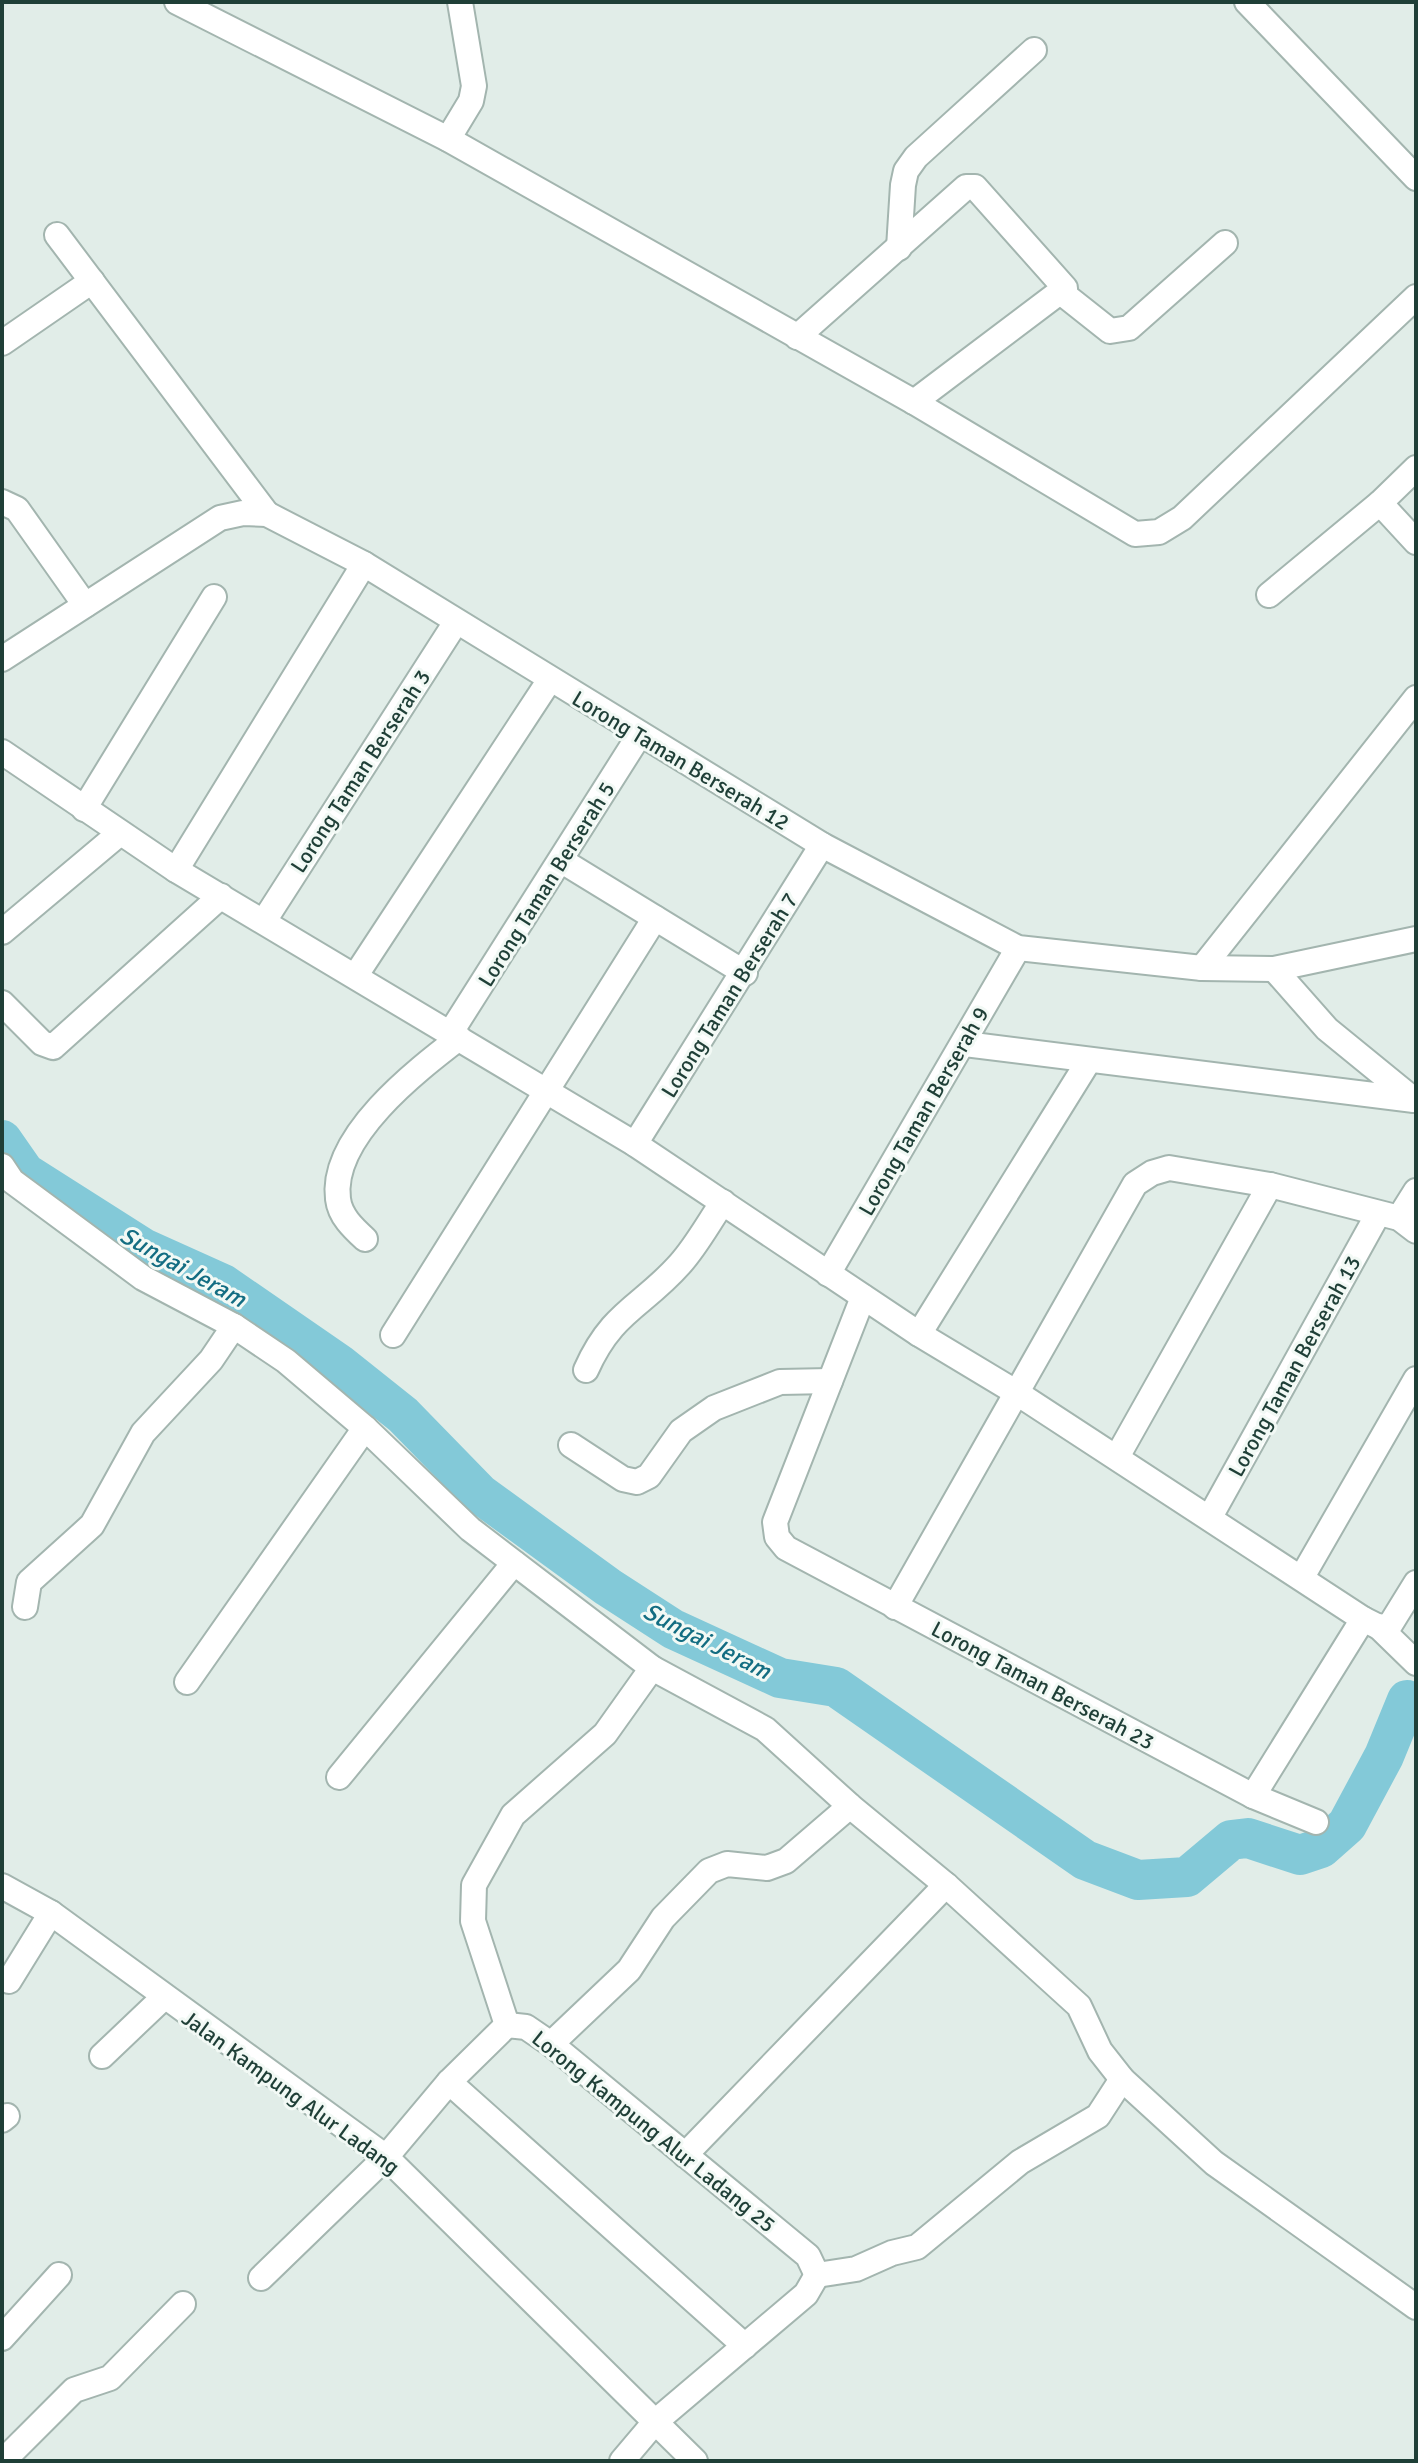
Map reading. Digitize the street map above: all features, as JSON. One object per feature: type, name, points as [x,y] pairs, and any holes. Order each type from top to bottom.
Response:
[{"type":"street","points":[[177,2],[448,139],[914,402],[1135,534],[1159,532],[1182,518],[1416,297]]},
{"type":"street","points":[[448,139],[471,101],[474,86],[460,2]]},
{"type":"street","points":[[1247,2],[1416,178]]},
{"type":"street","points":[[899,248],[906,171],[916,157],[1034,50]]},
{"type":"street","points":[[797,337],[971,185],[1063,282],[1062,293],[914,402]]},
{"type":"street","points":[[57,235],[267,514]]},
{"type":"street","points":[[1062,293],[1110,331],[1118,333],[1129,328],[1225,243]]},
{"type":"street","points":[[2,343],[92,281]]},
{"type":"street","points":[[1269,595],[1380,503],[1416,468]]},
{"type":"street","points":[[2,502],[17,509],[85,605]]},
{"type":"street","points":[[1380,503],[1416,542]]},
{"type":"street","points":[[2,659],[220,518],[243,513],[267,514]]},
{"type":"street","name":"Lorong Taman Berserah 12","points":[[267,514],[364,564],[549,681],[822,845],[1018,948],[1202,968],[1274,969],[1416,939]]},
{"type":"street","points":[[176,870],[364,564]]},
{"type":"street","points":[[84,809],[214,597]]},
{"type":"street","name":"Lorong Taman Berserah 3","points":[[264,921],[456,622]]},
{"type":"street","points":[[356,975],[549,681]]},
{"type":"street","points":[[1202,968],[1416,698]]},
{"type":"street","name":"Lorong Taman Berserah 5","points":[[365,1239],[341,1212],[338,1200],[342,1167],[371,1118],[412,1074],[455,1035],[640,734]]},
{"type":"street","points":[[2,752],[176,870],[635,1144],[919,1334],[1017,1393],[1302,1577],[1371,1623],[1416,1663]]},
{"type":"street","points":[[2,932],[120,833]]},
{"type":"street","name":"Lorong Taman Berserah 7","points":[[635,1144],[745,973],[822,845]]},
{"type":"street","points":[[562,861],[745,973]]},
{"type":"street","points":[[2,1003],[42,1043],[53,1047],[221,896]]},
{"type":"street","points":[[393,1335],[655,918]]},
{"type":"street","name":"Lorong Taman Berserah 9","points":[[828,1274],[965,1044],[1018,948]]},
{"type":"street","points":[[1274,969],[1327,1029],[1415,1101]]},
{"type":"street","points":[[965,1044],[1088,1062],[1415,1101]]},
{"type":"street","points":[[919,1334],[1088,1062]]},
{"type":"street","points":[[895,1607],[1135,1184],[1152,1173],[1169,1168],[1270,1185],[1398,1221]]},
{"type":"street","points":[[5,1180],[143,1278],[234,1326],[286,1361],[365,1428],[470,1529],[514,1563],[652,1668],[765,1729],[850,1806],[946,1885],[1079,2006],[1100,2051],[1122,2079],[1214,2163],[1416,2307]]},
{"type":"street","points":[[1117,1457],[1270,1185]]},
{"type":"street","name":"Lorong Taman Berserah 13","points":[[1210,1517],[1416,1191]]},
{"type":"street","points":[[586,1370],[599,1339],[621,1315],[679,1265],[723,1202]]},
{"type":"street","points":[[571,1445],[623,1479],[637,1482],[649,1476],[681,1431],[714,1408],[780,1382],[830,1381],[863,1297]]},
{"type":"street","points":[[25,1607],[29,1582],[96,1519],[143,1433],[211,1360],[234,1326]]},
{"type":"street","points":[[1302,1577],[1416,1379]]},
{"type":"street","name":"Lorong Taman Berserah 23","points":[[830,1381],[775,1522],[777,1537],[786,1548],[1253,1796],[1316,1822]]},
{"type":"street","points":[[187,1682],[365,1428]]},
{"type":"street","points":[[339,1777],[514,1563]]},
{"type":"street","points":[[1371,1623],[1390,1625],[1416,1583]]},
{"type":"street","points":[[1253,1796],[1371,1623]]},
{"type":"street","points":[[507,2025],[473,1921],[474,1885],[513,1815],[605,1734],[652,1668]]},
{"type":"street","points":[[551,2044],[629,1970],[663,1918],[709,1871],[727,1864],[767,1868],[786,1861],[850,1806]]},
{"type":"street","points":[[685,2155],[946,1885]]},
{"type":"street","name":"Jalan Kampung Alur Ladang","points":[[2,1886],[51,1913],[163,1998],[386,2157],[695,2461]]},
{"type":"street","points":[[9,1981],[51,1913]]},
{"type":"street","points":[[102,2056],[163,1998]]},
{"type":"street","name":"Lorong Kampung Alur Ladang 25","points":[[261,2278],[386,2157],[449,2082],[507,2025],[526,2027],[551,2044],[808,2256],[817,2275]]},
{"type":"street","points":[[622,2461],[655,2422],[806,2294],[817,2275],[856,2269],[892,2253],[917,2247],[1020,2162],[1098,2116],[1122,2079]]},
{"type":"street","points":[[449,2082],[745,2346]]},
{"type":"street","points":[[2,2338],[59,2275]]},
{"type":"street","points":[[3,2461],[74,2390],[110,2378],[183,2304]]},
{"type":"waterway","name":"Sungai Jeram","points":[[2,1140],[25,1173],[143,1248],[223,1284],[339,1364],[403,1415],[480,1494],[608,1587],[673,1629],[780,1678],[836,1687],[1085,1860],[1138,1880],[1187,1877],[1231,1840],[1248,1838],[1300,1855],[1321,1848],[1347,1825],[1384,1756],[1407,1700]]}]
